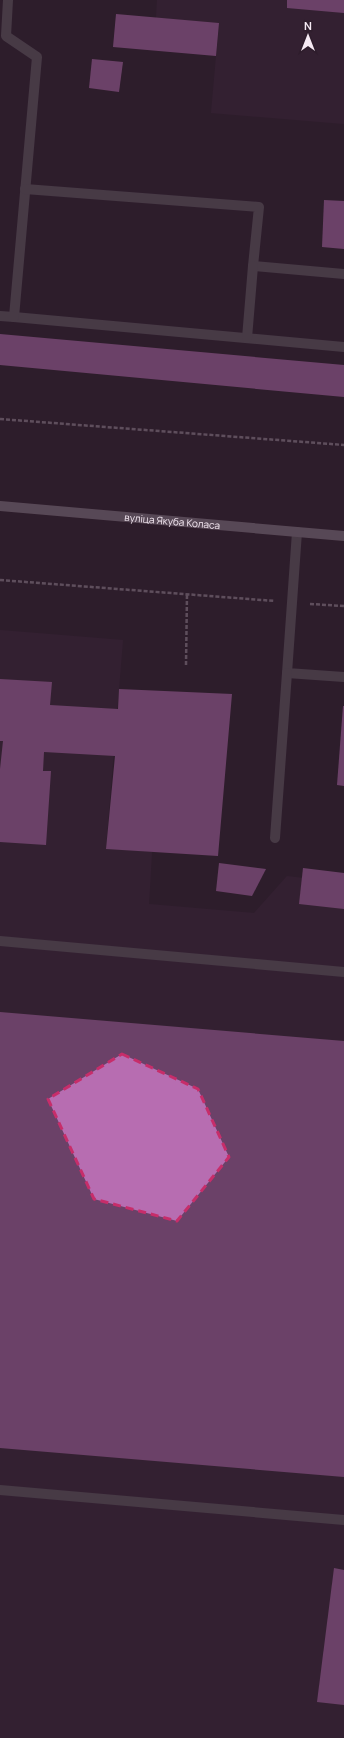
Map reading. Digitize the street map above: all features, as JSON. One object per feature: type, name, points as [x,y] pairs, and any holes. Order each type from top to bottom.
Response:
[{"type":"main road","name":"вуліца Якуба Коласа","points":[[0,506],[344,536]]},
{"type":"lane","points":[[8,0],[3,37],[37,57],[14,317]]},
{"type":"lane","points":[[26,189],[259,207],[248,338]]},
{"type":"lane","points":[[253,266],[344,274]]},
{"type":"lane","points":[[0,316],[344,347]]},
{"type":"lane","points":[[275,838],[297,532]]},
{"type":"lane","points":[[287,673],[344,677]]},
{"type":"lane","points":[[0,941],[344,972]]},
{"type":"lane","points":[[0,1490],[344,1520]]},
{"type":"path","points":[[0,419],[344,445]]},
{"type":"path","points":[[0,580],[344,606]]},
{"type":"path","points":[[186,665],[187,594]]},
{"type":"highlighted area","points":[[122,1054],[198,1089],[229,1157],[177,1221],[94,1199],[48,1099]]},
{"type":"shaded area","points":[[157,0],[344,0],[344,124],[211,113],[219,23],[156,18]]},
{"type":"shaded area","points":[[0,630],[123,640],[106,848],[152,852],[149,904],[254,913],[287,876],[344,883],[344,1738],[0,1738]]},
{"type":"building","points":[[287,0],[344,0],[344,13],[287,8]]},
{"type":"building","points":[[116,14],[219,23],[216,56],[113,47]]},
{"type":"building","points":[[92,59],[123,62],[119,92],[89,88]]},
{"type":"building","points":[[324,200],[344,201],[344,249],[322,247]]},
{"type":"building","points":[[0,334],[344,365],[344,397],[0,365]]},
{"type":"building","points":[[0,679],[52,682],[50,705],[118,709],[119,689],[232,694],[218,856],[106,849],[115,756],[44,752],[43,771],[51,771],[46,845],[0,842],[0,769],[3,741],[0,741]]},
{"type":"building","points":[[344,706],[344,786],[337,785]]},
{"type":"building","points":[[219,863],[266,869],[252,896],[216,891]]},
{"type":"building","points":[[303,868],[344,873],[344,909],[299,904]]},
{"type":"building","points":[[0,1012],[344,1041],[344,1477],[0,1448]]},
{"type":"building","points":[[334,1568],[344,1570],[344,1705],[317,1702]]}]
